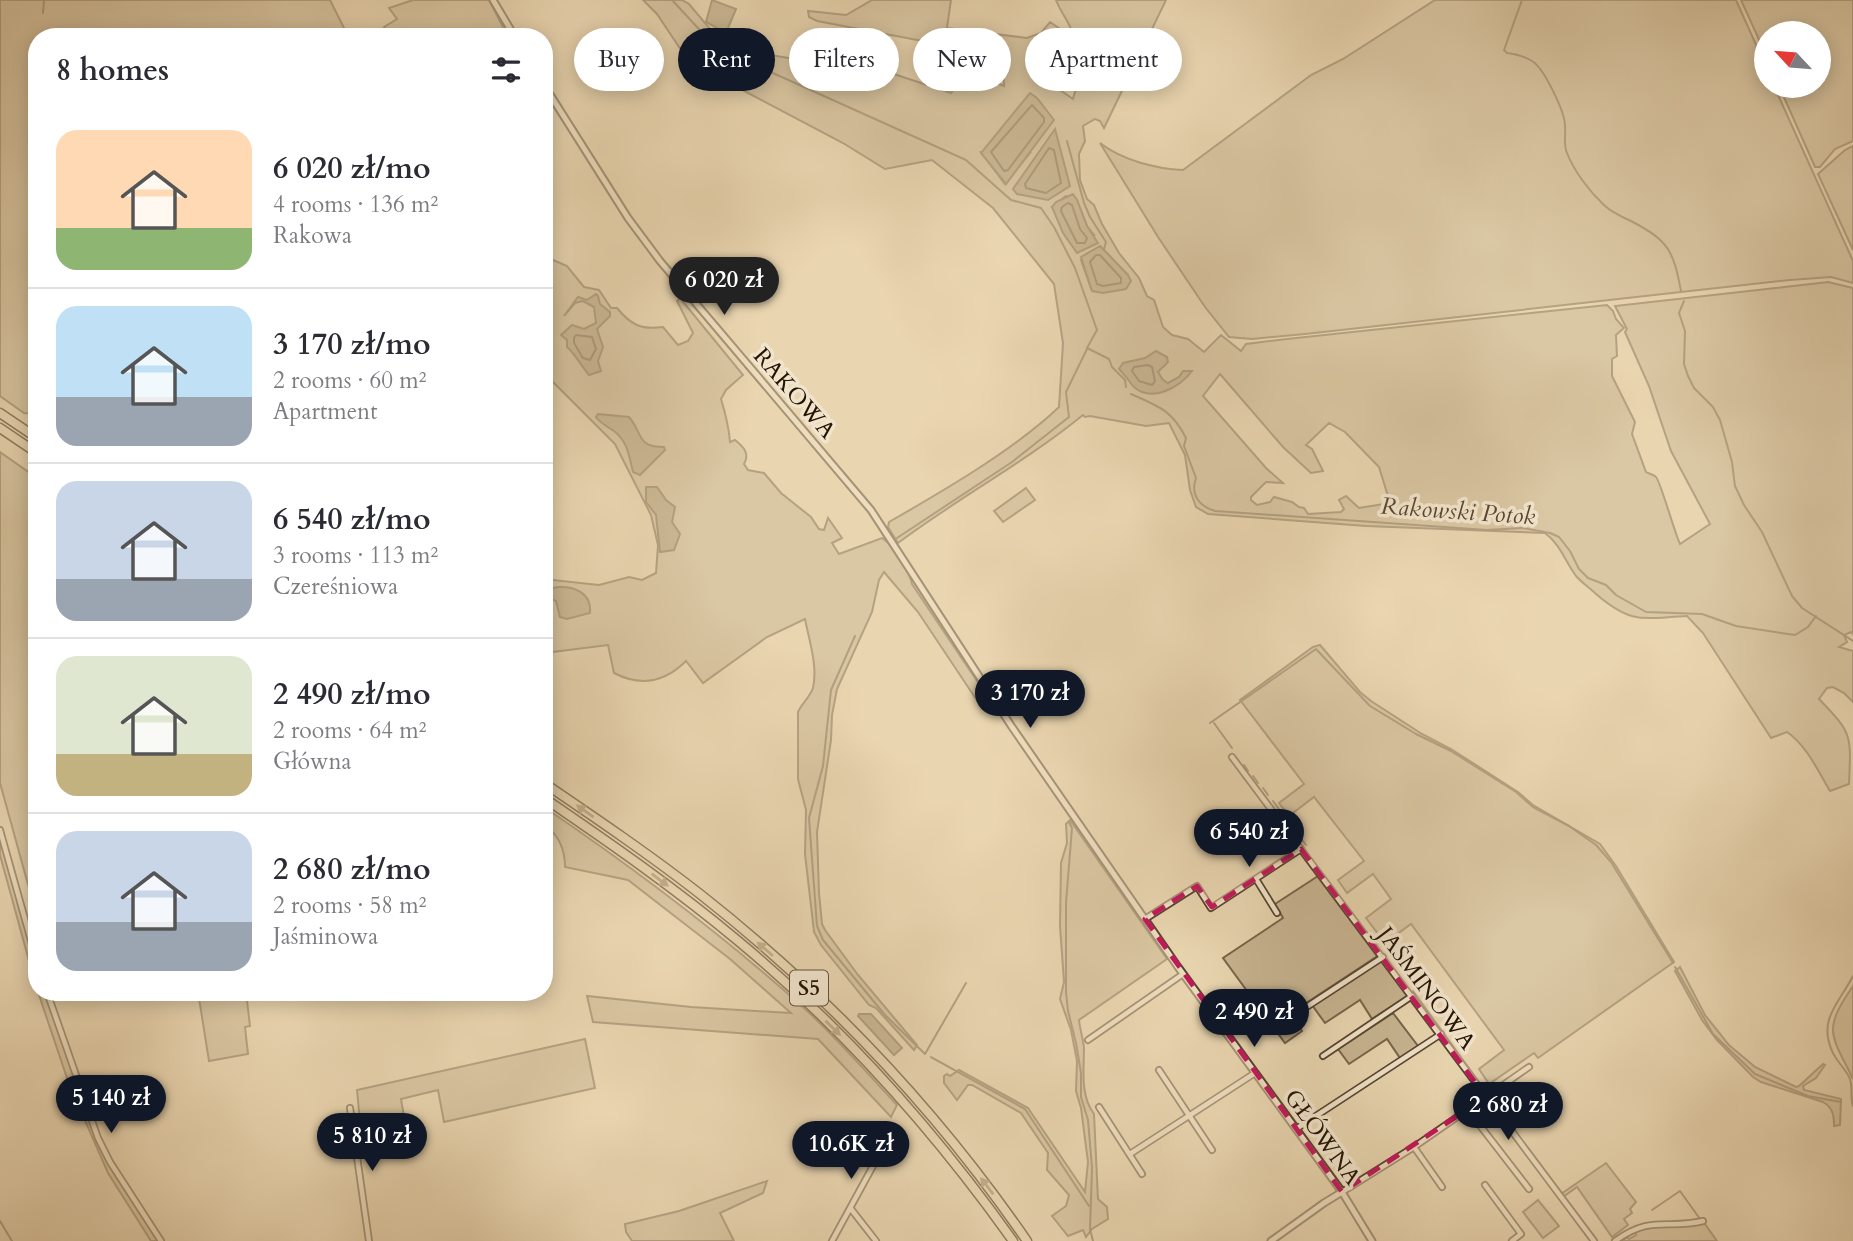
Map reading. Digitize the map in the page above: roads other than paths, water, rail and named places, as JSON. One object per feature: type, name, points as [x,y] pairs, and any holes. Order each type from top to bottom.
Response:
[{"type":"highway","points":[[0,413],[28,432]]},
{"type":"highway","points":[[0,428],[28,447]]},
{"type":"highway","name":"S5","points":[[553,789],[700,894],[801,979],[853,1029],[930,1114],[971,1164],[1027,1241]]},
{"type":"highway","name":"S5","points":[[553,804],[692,904],[801,997],[854,1049],[919,1120],[1013,1241]]},
{"type":"street","points":[[494,0],[510,28]]},
{"type":"street","name":"RAKOWA","points":[[553,99],[628,218],[660,261],[862,497],[1012,727],[1145,919]]},
{"type":"street","name":"JAŚMINOWA","points":[[1232,757],[1594,1241]]},
{"type":"street","points":[[0,830],[28,930]]},
{"type":"street","points":[[1145,919],[1197,886],[1211,908],[1301,849]]},
{"type":"street","points":[[1256,879],[1277,913]]},
{"type":"street","name":"GŁÓWNA","points":[[1145,919],[1342,1192],[1372,1241]]},
{"type":"street","points":[[1299,1012],[1382,957]]},
{"type":"street","points":[[1087,1040],[1183,974]]},
{"type":"street","points":[[1323,1056],[1413,996]]},
{"type":"street","points":[[50,1001],[94,1127],[110,1162],[161,1241]]},
{"type":"street","points":[[1296,1129],[1441,1034]]},
{"type":"street","points":[[1271,1241],[1304,1216],[1415,1147],[1529,1067]]},
{"type":"street","points":[[1159,1070],[1212,1150]]},
{"type":"street","points":[[1130,1154],[1255,1073]]},
{"type":"street","points":[[1099,1107],[1142,1174]]},
{"type":"street","points":[[349,1108],[369,1241]]},
{"type":"street","points":[[1468,1110],[1529,1189]]},
{"type":"street","points":[[1415,1147],[1442,1187]]},
{"type":"street","points":[[832,1241],[873,1166]]},
{"type":"street","points":[[1485,1185],[1521,1234],[1512,1241]]},
{"type":"street","points":[[851,1209],[876,1241]]},
{"type":"street","points":[[1615,1241],[1633,1228],[1645,1225],[1703,1221]]},
{"type":"water","points":[[712,0],[736,9],[728,28],[717,28],[706,22]]},
{"type":"water","points":[[1030,93],[1054,120],[1006,184],[981,153]]},
{"type":"water","points":[[1055,129],[1070,186],[1048,200],[1017,194],[1013,189]]},
{"type":"water","points":[[1073,194],[1098,243],[1077,253],[1063,233],[1052,207],[1056,202]]},
{"type":"water","points":[[1100,246],[1128,275],[1131,281],[1126,289],[1103,293],[1092,291],[1081,257]]},
{"type":"water","points":[[596,294],[600,304],[610,312],[610,316],[597,329],[603,347],[598,361],[601,371],[589,375],[561,335],[572,325],[584,329],[596,323],[594,307],[583,301],[575,303],[564,316],[578,297],[587,300]]},
{"type":"water","points":[[1156,351],[1167,357],[1168,362],[1158,372],[1168,383],[1179,377],[1183,371],[1192,371],[1173,388],[1156,393],[1140,391],[1119,369],[1123,363],[1145,358]]},
{"type":"water","points":[[598,414],[629,417],[644,442],[664,447],[665,450],[640,475],[633,472],[622,440],[596,417]]},
{"type":"water","points":[[646,487],[657,487],[675,507],[672,522],[680,534],[674,550],[660,552],[656,515],[646,502]]},
{"type":"water","points":[[553,588],[570,588],[581,592],[588,600],[590,613],[567,619],[560,617],[556,601],[553,600]]},
{"type":"water","points":[[859,1014],[871,1014],[902,1048],[894,1055]]},
{"type":"waterway","points":[[43,13],[44,0]]},
{"type":"waterway","name":"Rakowski Potok","points":[[672,0],[711,42],[727,54],[966,160],[1011,200],[1041,208],[1075,268],[1097,330],[1087,348],[1109,359],[1112,367],[1125,380],[1126,387]]},
{"type":"waterway","points":[[1522,0],[1504,50],[1537,65],[1562,111],[1566,150],[1578,174],[1607,208],[1644,228],[1661,241],[1672,256],[1681,291]]},
{"type":"waterway","points":[[1067,141],[1084,203],[1106,242],[1104,249]]},
{"type":"waterway","name":"Rakowski Potok","points":[[1684,301],[1679,313],[1685,331],[1684,364],[1694,388],[1713,407],[1720,420],[1732,462],[1735,486],[1744,505],[1762,532],[1792,596],[1802,608],[1853,641]]},
{"type":"waterway","points":[[894,540],[1012,462],[1069,417],[1066,392],[1087,349]]},
{"type":"waterway","name":"Rakowski Potok","points":[[1131,394],[1170,415],[1181,429],[1186,438],[1184,446],[1196,478],[1195,495],[1200,503],[1215,511],[1487,530],[1522,528],[1559,537],[1579,569],[1588,578],[1606,585],[1616,595],[1646,612],[1702,614],[1736,626],[1795,635],[1808,627],[1816,616]]},
{"type":"waterway","points":[[855,636],[831,690],[823,766],[809,818],[817,926],[823,940],[885,1015],[925,1054],[966,983]]},
{"type":"waterway","points":[[1210,723],[1316,649],[1370,706],[1416,734],[1451,751],[1516,792],[1533,807],[1569,826],[1596,845],[1611,862],[1673,963]]},
{"type":"waterway","points":[[1214,723],[1232,748]]},
{"type":"waterway","points":[[1244,765],[1248,771]]},
{"type":"waterway","points":[[1253,776],[1258,783]]},
{"type":"waterway","points":[[1263,788],[1268,795]]},
{"type":"waterway","points":[[1273,801],[1287,820]]},
{"type":"waterway","points":[[1069,822],[1072,828],[1066,903],[1066,992],[1081,1073],[1081,1097],[1088,1120],[1092,1168],[1090,1229],[1093,1241]]},
{"type":"waterway","points":[[1294,829],[1306,845]]},
{"type":"waterway","points":[[1675,967],[1713,1034],[1755,1074],[1808,1096],[1841,1102]]},
{"type":"waterway","name":"Rakowski Potok","points":[[1853,976],[1832,1012],[1827,1030],[1832,1051],[1850,1079],[1853,1106]]},
{"type":"waterway","points":[[1413,991],[1484,1089]]},
{"type":"waterway","points":[[931,1057],[1025,1109],[1089,1206]]},
{"type":"waterway","points":[[1652,1210],[1680,1191],[1700,1219]]},
{"type":"waterway","points":[[0,1221],[12,1241]]}]
